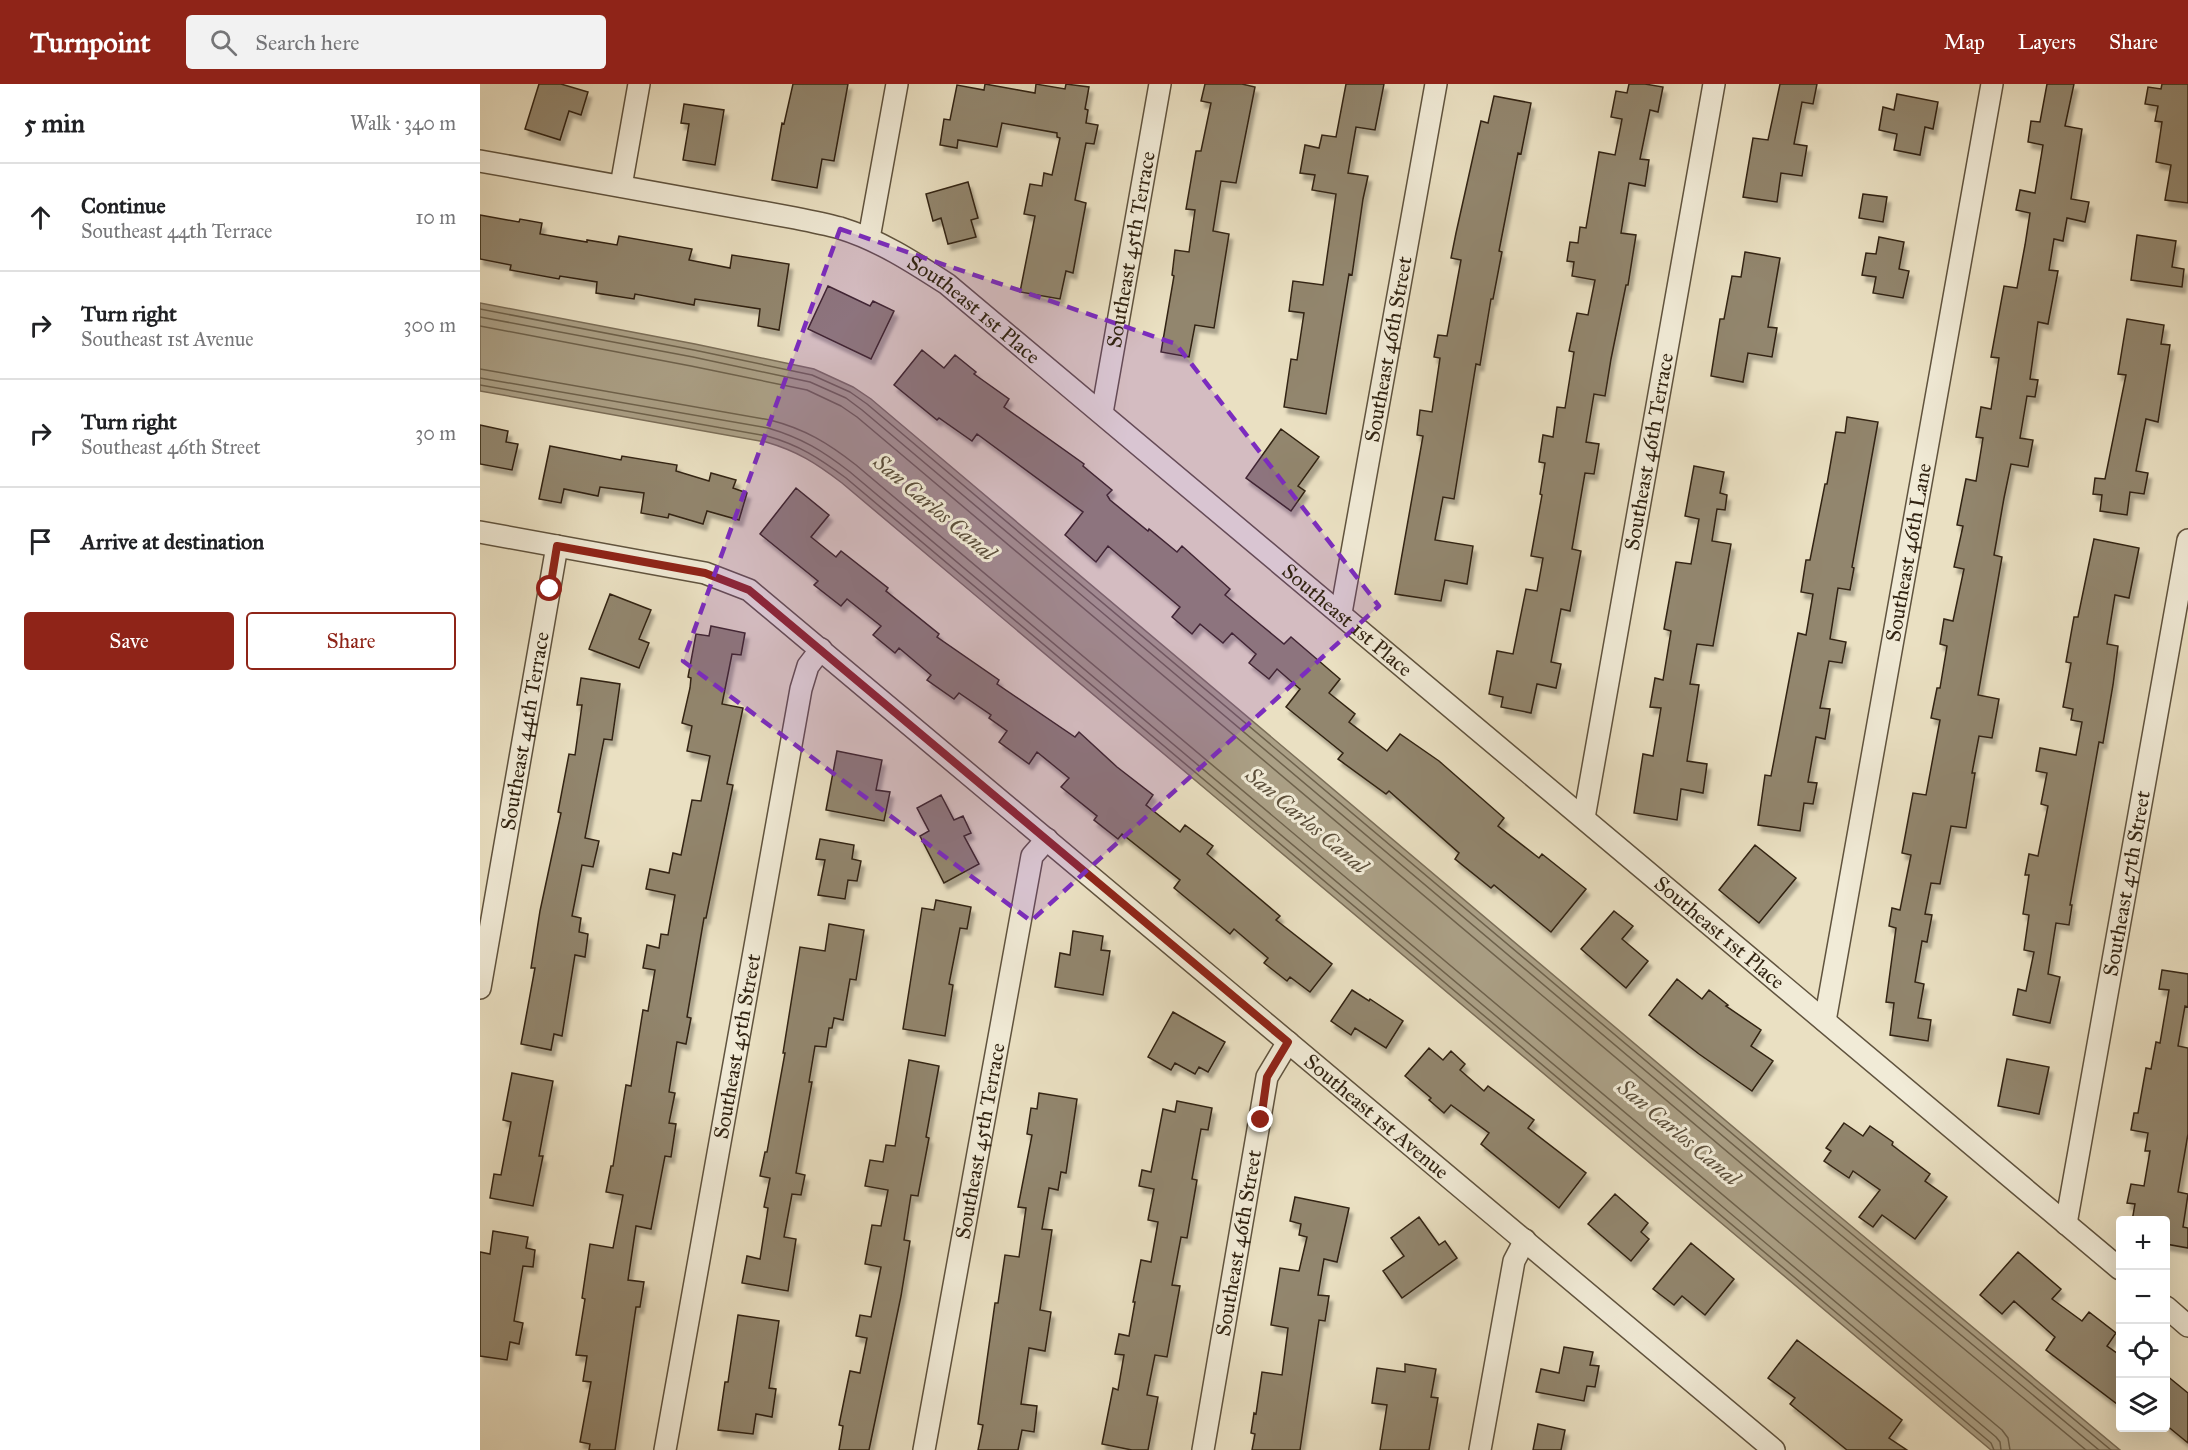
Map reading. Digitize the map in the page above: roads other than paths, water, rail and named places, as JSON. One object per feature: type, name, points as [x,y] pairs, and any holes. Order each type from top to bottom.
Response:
[{"type":"street","points":[[621,186],[639,84]]},
{"type":"street","points":[[869,238],[897,84]]},
{"type":"street","name":"Southeast 45th Terrace","points":[[1102,413],[1160,84]]},
{"type":"street","name":"Southeast 46th Street","points":[[1341,613],[1436,84]]},
{"type":"street","name":"Southeast 46th Terrace","points":[[1584,818],[1714,84]]},
{"type":"street","name":"Southeast 46th Lane","points":[[1825,1021],[1992,84]]},
{"type":"street","name":"Southeast 1st Place","points":[[480,161],[840,228],[869,238],[947,284],[2116,1265]]},
{"type":"street","name":"Southeast 1st Avenue","points":[[480,532],[705,573],[749,590],[1771,1449]]},
{"type":"street","name":"Southeast 47th Street","points":[[2066,1224],[2188,540]]},
{"type":"street","name":"Southeast 44th Terrace","points":[[480,988],[557,546]]},
{"type":"street","name":"Southeast 45th Street","points":[[665,1450],[801,689],[808,666],[821,649]]},
{"type":"street","name":"Southeast 45th Terrace","points":[[924,1450],[1032,856],[1047,839]]},
{"type":"street","name":"Southeast 46th Street","points":[[1203,1450],[1267,1077],[1288,1042]]},
{"type":"street","points":[[1480,1450],[1514,1261],[1525,1240]]},
{"type":"street","points":[[2170,1310],[2188,1326]]},
{"type":"water","name":"San Carlos Canal","points":[[480,303],[814,369],[853,387],[871,399],[1802,1185],[2120,1450],[1991,1450],[824,469],[787,449],[766,442],[480,391]]}]
